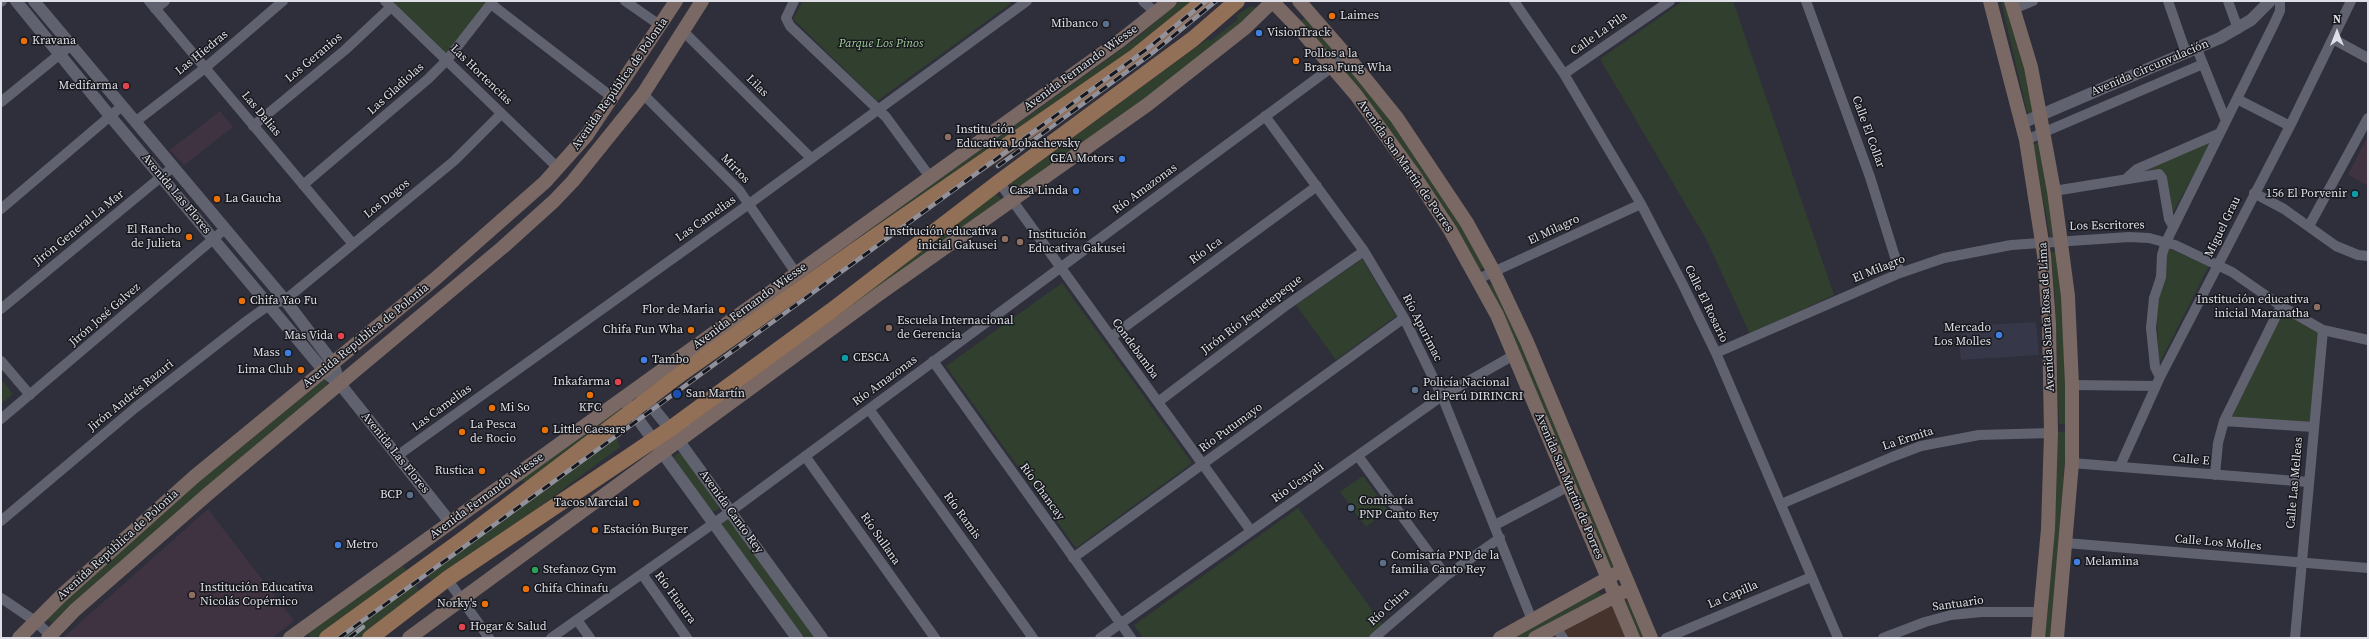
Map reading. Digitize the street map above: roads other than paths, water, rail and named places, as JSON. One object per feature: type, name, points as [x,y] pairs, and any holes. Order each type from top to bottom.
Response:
[{"type":"main road","name":"Avenida República de Polonia","points":[[19,638],[35,621],[194,477],[486,236],[558,168],[587,135],[661,26],[676,1]]},
{"type":"main road","name":"Avenida República de Polonia","points":[[49,637],[75,610],[209,493],[503,247],[554,201],[573,181],[643,94],[684,32],[702,1]]},
{"type":"main road","name":"Avenida Fernando Wiesse","points":[[327,638],[632,412],[642,394],[796,273],[1156,13],[1170,1]]},
{"type":"main road","name":"Avenida Fernando Wiesse","points":[[290,638],[623,398],[642,394],[783,300],[1136,56],[1204,1]]},
{"type":"main road","points":[[408,638],[461,599],[999,182],[1193,39],[1237,1]]},
{"type":"main road","name":"Avenida Santa Rosa de Lima","points":[[1990,1],[2026,140],[2043,242],[2049,323],[2051,433],[2048,529],[2038,638]]},
{"type":"main road","points":[[674,434],[1147,105],[1246,28],[1272,2]]},
{"type":"main road","name":"Avenida San Martín de Porres","points":[[1272,2],[1356,95],[1412,172],[1450,230],[1478,279],[1514,355],[1633,638]]},
{"type":"main road","points":[[1288,18],[1301,3]]},
{"type":"main road","name":"Avenida San Martín de Porres","points":[[1301,3],[1347,56],[1396,118],[1443,185],[1494,272],[1527,342],[1651,638]]},
{"type":"main road","name":"Avenida Santa Rosa de Lima","points":[[2013,5],[2031,67],[2044,133],[2054,191],[2068,296],[2072,385],[2072,463],[2057,638]]},
{"type":"main road","points":[[370,638],[447,579],[657,447]]},
{"type":"main road","points":[[1500,638],[1623,570]]},
{"type":"main road","points":[[1535,638],[1559,632],[1615,595],[1630,588]]},
{"type":"street","name":"Avenida Las Flores","points":[[16,1],[110,116],[270,305],[329,367]]},
{"type":"street","name":"Avenida Las Flores","points":[[34,1],[285,300],[340,384],[450,522]]},
{"type":"street","points":[[152,5],[165,1]]},
{"type":"street","name":"Las Hiedras","points":[[135,122],[206,68],[283,1]]},
{"type":"street","points":[[625,1],[661,26]]},
{"type":"street","points":[[794,1],[786,18],[790,26],[886,117],[930,177]]},
{"type":"street","points":[[1143,1],[1156,13]]},
{"type":"street","name":"Calle El Rosario","points":[[1514,1],[1564,74],[1641,204],[1716,353],[1838,638]]},
{"type":"street","name":"Calle La Pila","points":[[1564,74],[1670,1]]},
{"type":"street","name":"Calle El Collar","points":[[1806,1],[1870,177],[1900,272]]},
{"type":"street","points":[[2013,5],[2033,1]]},
{"type":"street","points":[[2168,1],[2191,51],[2203,64],[2226,121]]},
{"type":"street","points":[[2228,1],[2238,29]]},
{"type":"street","name":"Avenida Circunvalación","points":[[2022,122],[2191,51],[2238,29],[2251,20],[2270,1]]},
{"type":"street","points":[[2072,385],[2158,382],[2154,360],[2152,328],[2154,298],[2161,277],[2162,255],[2166,242],[2274,24],[2280,11],[2280,1]]},
{"type":"street","name":"Miguel Grau","points":[[2120,466],[2158,382],[2219,265],[2254,193],[2290,126],[2351,1]]},
{"type":"street","name":"Las Camelias","points":[[397,456],[749,204],[1024,2]]},
{"type":"street","points":[[492,3],[613,98]]},
{"type":"street","name":"Las Gladiolas","points":[[304,185],[411,95],[447,60],[492,3]]},
{"type":"street","name":"Las Hortencias","points":[[388,4],[558,168]]},
{"type":"street","name":"Los Geranios","points":[[253,126],[345,50],[388,4]]},
{"type":"street","name":"Las Dalias","points":[[152,5],[353,244]]},
{"type":"street","name":"Lilas","points":[[684,32],[811,158]]},
{"type":"street","points":[[2332,39],[2368,58]]},
{"type":"street","points":[[1,102],[71,45]]},
{"type":"street","name":"Río Amazonas","points":[[551,638],[714,523],[1347,56]]},
{"type":"street","name":"Avenida Circunvalación","points":[[2026,140],[2203,64]]},
{"type":"street","name":"Mirtos","points":[[643,94],[739,190],[796,273]]},
{"type":"street","points":[[2237,99],[2290,126]]},
{"type":"street","points":[[1,209],[122,106]]},
{"type":"street","name":"Los Dogos","points":[[285,300],[454,161],[502,114]]},
{"type":"street","name":"Río Apurimac","points":[[1265,116],[1364,251],[1404,318],[1442,396],[1532,620]]},
{"type":"street","points":[[2310,226],[2368,118]]},
{"type":"street","points":[[2128,177],[2137,168],[2220,133]]},
{"type":"street","name":"Jirón General La Mar","points":[[1,309],[173,167]]},
{"type":"street","points":[[2054,191],[2128,177],[2159,174],[2162,178],[2169,219],[2173,226]]},
{"type":"street","name":"Condebamba","points":[[999,182],[1251,531]]},
{"type":"street","name":"Río Ica","points":[[1111,337],[1317,186]]},
{"type":"street","points":[[2254,193],[2310,226],[2336,246],[2358,255],[2368,256]]},
{"type":"street","name":"El Milagro","points":[[1478,279],[1641,204]]},
{"type":"street","name":"Jirón José Galvez","points":[[1,419],[225,229]]},
{"type":"street","name":"Los Escritores","points":[[2061,240],[2129,237],[2149,238],[2166,242],[2219,265],[2281,306],[2323,330],[2368,340]]},
{"type":"street","name":"El Milagro","points":[[1716,353],[1900,272],[1944,258],[1976,251],[2061,240]]},
{"type":"street","name":"Jirón Río Jequetepeque","points":[[1158,402],[1284,307],[1364,251]]},
{"type":"street","name":"Jirón Andrés Razuri","points":[[1,521],[135,408],[270,305],[285,300]]},
{"type":"street","points":[[2214,475],[2218,443],[2224,421],[2281,306]]},
{"type":"street","name":"Río Putumayo","points":[[1073,558],[1404,318]]},
{"type":"street","name":"Calle Las Melleas","points":[[2295,638],[2323,330]]},
{"type":"street","name":"Río Ucayali","points":[[1100,638],[1442,396],[1514,355]]},
{"type":"street","points":[[1,361],[30,395]]},
{"type":"street","name":"Río Chancay","points":[[933,361],[1131,638]]},
{"type":"street","name":"Avenida Canto Rey","points":[[642,394],[674,434],[822,638]]},
{"type":"street","name":"Avenida Canto Rey","points":[[623,398],[657,447],[797,638]]},
{"type":"street","name":"Río Ramis","points":[[869,409],[1033,638]]},
{"type":"street","points":[[2224,421],[2313,427]]},
{"type":"street","name":"La Ermita","points":[[1781,504],[1892,456],[1921,446],[1979,435],[2051,433]]},
{"type":"street","name":"Río Sullana","points":[[805,456],[934,638]]},
{"type":"street","points":[[1358,456],[1446,576]]},
{"type":"street","name":"Calle E","points":[[2072,463],[2308,482]]},
{"type":"street","points":[[1495,525],[1569,486]]},
{"type":"street","name":"Río Chira","points":[[1374,638],[1446,576],[1500,538]]},
{"type":"street","name":"Calle Los Molles","points":[[2066,543],[2368,568]]},
{"type":"street","name":"Río Huaura","points":[[642,574],[687,638]]},
{"type":"street","name":"La Capilla","points":[[1666,638],[1811,577]]},
{"type":"street","points":[[447,579],[489,638]]},
{"type":"street","points":[[1,598],[35,621],[49,637]]},
{"type":"street","name":"Santuario","points":[[1883,638],[1925,622],[1951,615],[1981,612],[2040,612]]},
{"type":"street","points":[[577,620],[590,638]]},
{"type":"railway","points":[[339,638],[1147,49],[1206,1]]},
{"type":"railway","points":[[998,166],[1151,54],[1216,1]]},
{"type":"railway","points":[[349,638],[363,627]]},
{"type":"place","name":"Laimes","points":[[1332,16]]},
{"type":"place","name":"Mibanco","points":[[1106,24]]},
{"type":"place","name":"VisionTrack","points":[[1259,33]]},
{"type":"place","name":"Kravana","points":[[24,41]]},
{"type":"place","name":"Pollos a la Brasa Fung Wha","points":[[1296,61]]},
{"type":"place","name":"Medifarma","points":[[126,86]]},
{"type":"place","name":"Institución Educativa Lobachevsky","points":[[948,137]]},
{"type":"place","name":"GEA Motors","points":[[1122,159]]},
{"type":"place","name":"Casa Linda","points":[[1076,191]]},
{"type":"place","name":"156 El Porvenir","points":[[2355,194]]},
{"type":"place","name":"La Gaucha","points":[[217,199]]},
{"type":"place","name":"El Rancho de Julieta","points":[[189,237]]},
{"type":"place","name":"Institución educativa inicial Gakusei","points":[[1005,239]]},
{"type":"place","name":"Institución Educativa Gakusei","points":[[1020,242]]},
{"type":"place","name":"Chifa Yao Fu","points":[[242,301]]},
{"type":"place","name":"Institución educativa inicial Maranatha","points":[[2317,307]]},
{"type":"place","name":"Flor de Maria","points":[[722,310]]},
{"type":"place","name":"Escuela Internacional de Gerencia","points":[[889,328]]},
{"type":"place","name":"Chifa Fun Wha","points":[[691,330]]},
{"type":"place","name":"Mercado Los Molles","points":[[1999,335]]},
{"type":"place","name":"Mas Vida","points":[[341,336]]},
{"type":"place","name":"Mass","points":[[288,353]]},
{"type":"place","name":"CESCA","points":[[845,358]]},
{"type":"place","name":"Tambo","points":[[644,360]]},
{"type":"place","name":"Lima Club","points":[[301,370]]},
{"type":"place","name":"Inkafarma","points":[[618,382]]},
{"type":"place","name":"Policía Nacional del Perú DIRINCRI","points":[[1415,390]]},
{"type":"place","name":"San Martín","points":[[677,394]]},
{"type":"place","name":"KFC","points":[[590,395]]},
{"type":"place","name":"Mi So","points":[[492,408]]},
{"type":"place","name":"Little Caesars","points":[[545,430]]},
{"type":"place","name":"La Pesca de Rocio","points":[[462,432]]},
{"type":"place","name":"Rustica","points":[[482,471]]},
{"type":"place","name":"BCP","points":[[410,495]]},
{"type":"place","name":"Tacos Marcial","points":[[636,503]]},
{"type":"place","name":"Comisaría PNP Canto Rey","points":[[1351,508]]},
{"type":"place","name":"Estación Burger","points":[[595,530]]},
{"type":"place","name":"Metro","points":[[338,545]]},
{"type":"place","name":"Melamina","points":[[2077,562]]},
{"type":"place","name":"Comisaría PNP de la familia Canto Rey","points":[[1383,563]]},
{"type":"place","name":"Stefanoz Gym","points":[[535,570]]},
{"type":"place","name":"Chifa Chinafu","points":[[526,589]]},
{"type":"place","name":"Institución Educativa Nicolás Copérnico","points":[[192,595]]},
{"type":"place","name":"Norky's","points":[[485,604]]},
{"type":"place","name":"Hogar & Salud","points":[[462,627]]},
{"type":"park label","name":"Parque Los Pinos","points":[[881,44]]}]
